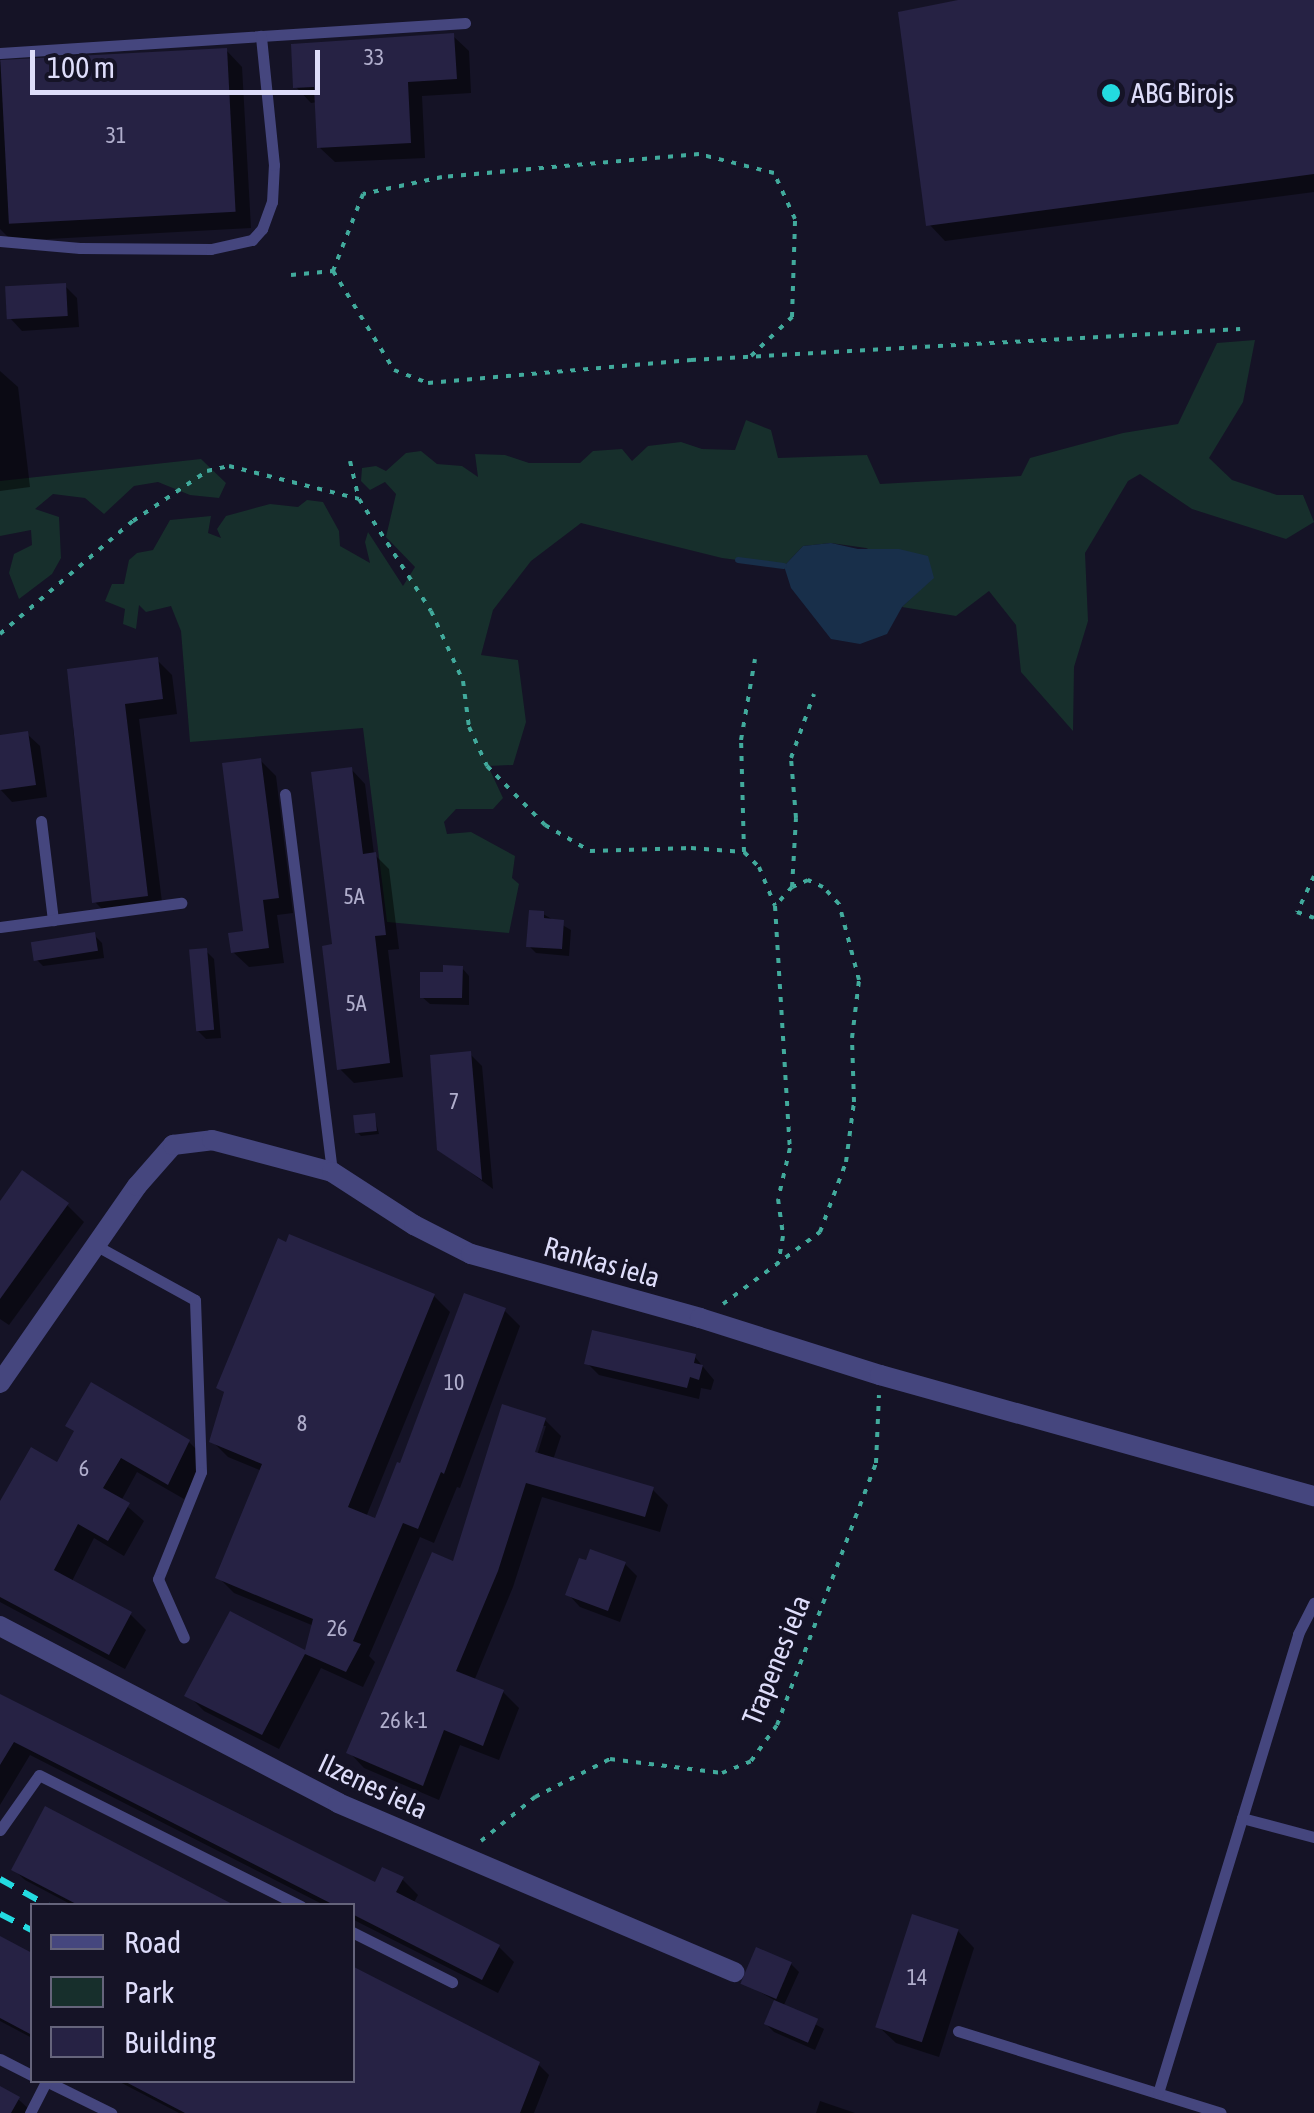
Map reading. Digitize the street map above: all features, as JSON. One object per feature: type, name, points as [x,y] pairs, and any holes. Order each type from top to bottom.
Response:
[{"type":"street","name":"Rankas iela","points":[[0,1384],[95,1245],[173,1145],[212,1140],[332,1172],[414,1225],[471,1254],[700,1318],[880,1376],[1314,1496]]},
{"type":"street","name":"Ilzenes iela","points":[[0,1626],[179,1716],[338,1803],[734,1972]]},
{"type":"lane","points":[[0,53],[465,23]]},
{"type":"lane","points":[[0,241],[80,248],[212,249],[252,240],[262,229],[272,202],[274,166],[262,36]]},
{"type":"lane","points":[[285,794],[332,1172]]},
{"type":"lane","points":[[41,821],[53,920]]},
{"type":"lane","points":[[0,926],[181,903]]},
{"type":"lane","points":[[95,1245],[195,1300],[201,1472],[158,1580],[184,1638]]},
{"type":"lane","points":[[1158,2093],[1298,1634],[1314,1603]]},
{"type":"lane","points":[[0,1830],[39,1775],[294,1903]]},
{"type":"lane","points":[[1242,1818],[1314,1837]]},
{"type":"lane","points":[[355,1934],[452,1982]]},
{"type":"lane","points":[[958,2031],[1221,2113]]},
{"type":"lane","points":[[0,2059],[30,2074]]},
{"type":"lane","points":[[30,2113],[45,2083]]},
{"type":"lane","points":[[50,2083],[112,2113]]},
{"type":"path","points":[[334,271],[363,194],[442,177],[699,154],[774,173],[795,219],[792,316],[751,356]]},
{"type":"path","points":[[291,275],[334,271]]},
{"type":"path","points":[[334,271],[394,370],[428,382],[751,356],[1240,329]]},
{"type":"path","points":[[350,461],[358,499],[431,611],[463,681],[470,726],[487,766],[545,825],[590,851],[690,848],[744,852]]},
{"type":"path","points":[[0,634],[133,521],[207,471],[229,466],[358,499]]},
{"type":"path","points":[[755,659],[741,740],[744,852],[758,868],[775,906],[790,1148],[778,1199],[783,1236],[778,1263]]},
{"type":"path","points":[[792,886],[796,818],[791,758],[814,694]]},
{"type":"path","points":[[1314,876],[1297,912],[1314,918]]},
{"type":"path","points":[[700,1318],[820,1232],[846,1162],[854,1102],[852,1038],[859,980],[839,904],[823,887],[808,880],[792,886],[775,906]]},
{"type":"path","name":"Trapenes iela","points":[[460,1856],[534,1797],[610,1759],[722,1774],[751,1761],[777,1725],[876,1463],[880,1376]]},
{"type":"green space","points":[[1255,340],[1243,402],[1209,458],[1232,480],[1277,495],[1303,495],[1314,522],[1286,539],[1192,509],[1140,474],[1128,481],[1085,553],[1088,621],[1074,667],[1073,731],[1021,672],[1016,625],[989,591],[956,616],[902,607],[933,578],[866,548],[831,543],[803,546],[784,566],[722,558],[581,523],[531,561],[493,610],[481,655],[518,660],[526,722],[513,765],[488,766],[503,798],[493,809],[456,809],[444,822],[447,834],[471,832],[515,856],[512,878],[519,884],[509,933],[387,922],[363,728],[190,742],[181,631],[171,606],[146,612],[139,605],[136,629],[123,624],[125,609],[105,601],[112,584],[124,584],[129,560],[137,553],[153,550],[170,520],[211,516],[208,533],[221,538],[217,529],[226,516],[270,504],[298,507],[307,500],[323,502],[339,531],[340,546],[370,563],[365,542],[368,532],[403,586],[415,567],[386,537],[396,494],[385,482],[370,490],[361,481],[362,468],[376,466],[386,471],[406,453],[421,451],[437,464],[462,466],[478,477],[475,454],[505,455],[529,463],[580,463],[593,451],[622,449],[632,461],[648,446],[681,442],[702,449],[735,450],[746,420],[771,430],[778,458],[867,455],[880,484],[1021,476],[1030,458],[1123,433],[1178,424],[1217,343]]},
{"type":"green space","points":[[201,459],[226,483],[219,498],[190,495],[158,482],[134,486],[104,514],[85,498],[53,494],[35,509],[59,517],[61,558],[52,574],[19,599],[9,573],[14,554],[32,545],[31,530],[0,536],[0,481]]},
{"type":"water","points":[[831,543],[858,549],[899,549],[928,556],[934,578],[902,607],[887,634],[860,644],[831,639],[791,588],[784,566],[803,546]]},
{"type":"building","name":"ABG Birojs","points":[[958,0],[1314,0],[1314,174],[926,226],[898,12]]},
{"type":"building","points":[[454,33],[457,79],[408,82],[411,143],[317,148],[314,87],[293,88],[291,44]]},
{"type":"building","points":[[227,48],[236,212],[9,224],[0,60]]},
{"type":"building","points":[[66,283],[68,316],[7,319],[5,286]]},
{"type":"building","points":[[158,657],[163,699],[125,704],[148,896],[92,903],[67,669]]},
{"type":"building","points":[[28,731],[36,785],[0,790],[0,735]]},
{"type":"building","points":[[261,758],[279,898],[263,900],[269,948],[231,953],[228,933],[243,931],[222,763]]},
{"type":"building","points":[[352,767],[363,854],[376,852],[386,935],[375,936],[390,1063],[337,1070],[322,946],[332,944],[311,772]]},
{"type":"building","points":[[529,910],[544,911],[544,918],[564,920],[562,949],[526,947]]},
{"type":"building","points":[[95,932],[98,951],[34,961],[31,942]]},
{"type":"building","points":[[207,948],[214,1030],[196,1031],[189,950]]},
{"type":"building","points":[[443,965],[463,966],[462,998],[420,998],[420,972],[443,972]]},
{"type":"building","points":[[471,1051],[482,1180],[437,1150],[430,1055]]},
{"type":"building","points":[[375,1113],[377,1131],[355,1133],[353,1115]]},
{"type":"building","points":[[22,1170],[69,1203],[0,1299],[0,1201]]},
{"type":"building","points":[[289,1234],[435,1294],[348,1507],[375,1518],[397,1462],[400,1463],[464,1293],[506,1308],[444,1474],[441,1472],[418,1529],[403,1523],[353,1641],[361,1644],[346,1672],[305,1654],[262,1735],[184,1696],[230,1611],[305,1650],[313,1619],[215,1578],[262,1464],[209,1442],[224,1392],[216,1388],[278,1238],[286,1242]]},
{"type":"building","points":[[592,1330],[696,1354],[694,1363],[703,1365],[699,1380],[690,1377],[687,1388],[584,1364]]},
{"type":"building","points":[[91,1382],[190,1440],[168,1485],[121,1458],[103,1488],[130,1503],[108,1541],[78,1524],[54,1570],[132,1612],[109,1655],[0,1597],[0,1501],[31,1447],[57,1462],[74,1431],[65,1426]]},
{"type":"building","points":[[502,1404],[546,1418],[535,1452],[654,1487],[645,1517],[526,1483],[498,1571],[456,1671],[504,1690],[483,1746],[444,1730],[423,1786],[346,1753],[432,1552],[453,1561]]},
{"type":"building","points":[[590,1549],[626,1562],[608,1611],[565,1595],[579,1558],[586,1560]]},
{"type":"building","points":[[0,1694],[375,1882],[382,1867],[404,1877],[396,1892],[500,1945],[482,1980],[355,1916],[355,1903],[330,1903],[14,1742],[0,1765]]},
{"type":"building","points":[[45,1806],[230,1903],[74,1903],[11,1870]]},
{"type":"building","points":[[912,1914],[959,1929],[922,2042],[875,2027]]},
{"type":"building","points":[[0,1936],[30,1952],[30,2034],[0,2018]]},
{"type":"building","points":[[756,1947],[792,1962],[776,1999],[740,1984]]},
{"type":"building","points":[[355,1968],[540,2062],[520,2113],[185,2113],[128,2083],[355,2083]]},
{"type":"building","points":[[774,2000],[818,2019],[808,2043],[764,2024]]},
{"type":"building","points":[[0,2086],[20,2097],[11,2113],[0,2113]]},
{"type":"waterway","points":[[738,560],[784,566]]},
{"type":"railway","points":[[0,1879],[44,1903]]},
{"type":"railway","points":[[0,1914],[30,1929]]},
{"type":"place","name":"ABG Birojs","points":[[1111,93]]}]
